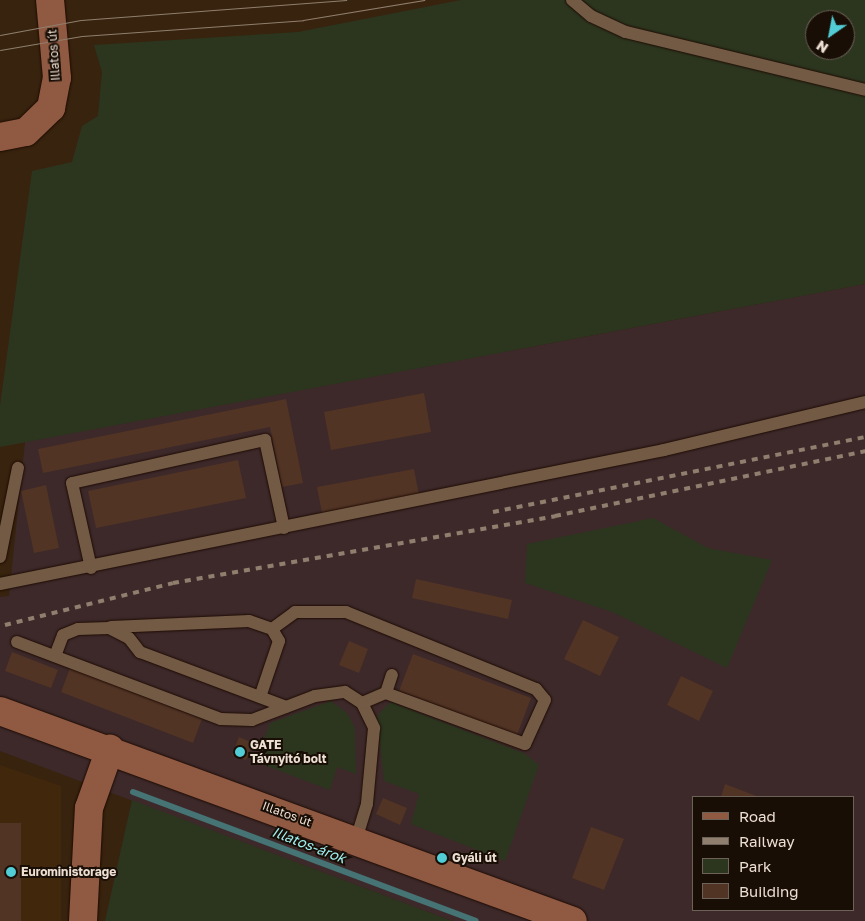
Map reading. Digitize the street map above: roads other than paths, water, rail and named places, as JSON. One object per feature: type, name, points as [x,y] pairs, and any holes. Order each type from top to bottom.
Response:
[{"type":"street","name":"Illatos út","points":[[0,137],[26,132],[51,108],[57,78],[50,0]]},
{"type":"street","name":"Illatos út","points":[[0,711],[110,749],[573,921]]},
{"type":"street","points":[[83,921],[89,808],[110,749]]},
{"type":"lane","points":[[572,0],[591,16],[626,32],[865,90]]},
{"type":"lane","points":[[0,584],[91,568],[664,450],[865,402]]},
{"type":"lane","points":[[91,568],[72,483],[265,440],[284,528]]},
{"type":"lane","points":[[0,557],[18,468]]},
{"type":"lane","points":[[272,629],[295,612],[346,612],[536,689],[546,700],[525,744],[386,693],[362,703]]},
{"type":"lane","points":[[55,656],[63,635],[78,629],[249,622],[272,629],[279,641],[260,697]]},
{"type":"lane","points":[[109,628],[129,638],[140,652],[286,707]]},
{"type":"lane","points":[[18,642],[221,719],[252,720],[316,696],[345,692],[362,703],[374,728],[367,804],[356,840]]},
{"type":"lane","points":[[386,693],[392,675]]},
{"type":"waterway","name":"Illatos-árok","points":[[133,792],[476,921]]},
{"type":"tram line","points":[[0,35],[81,20],[346,0]]},
{"type":"tram line","points":[[0,50],[82,36],[303,20],[424,0]]},
{"type":"railway","points":[[493,512],[865,437]]},
{"type":"railway","points":[[5,625],[173,583],[555,516],[865,451]]},
{"type":"place","name":"GATE Távnyitó bolt","points":[[240,752]]},
{"type":"place","name":"Gyáli út","points":[[442,858]]},
{"type":"place","name":"Euroministorage","points":[[11,872]]}]
